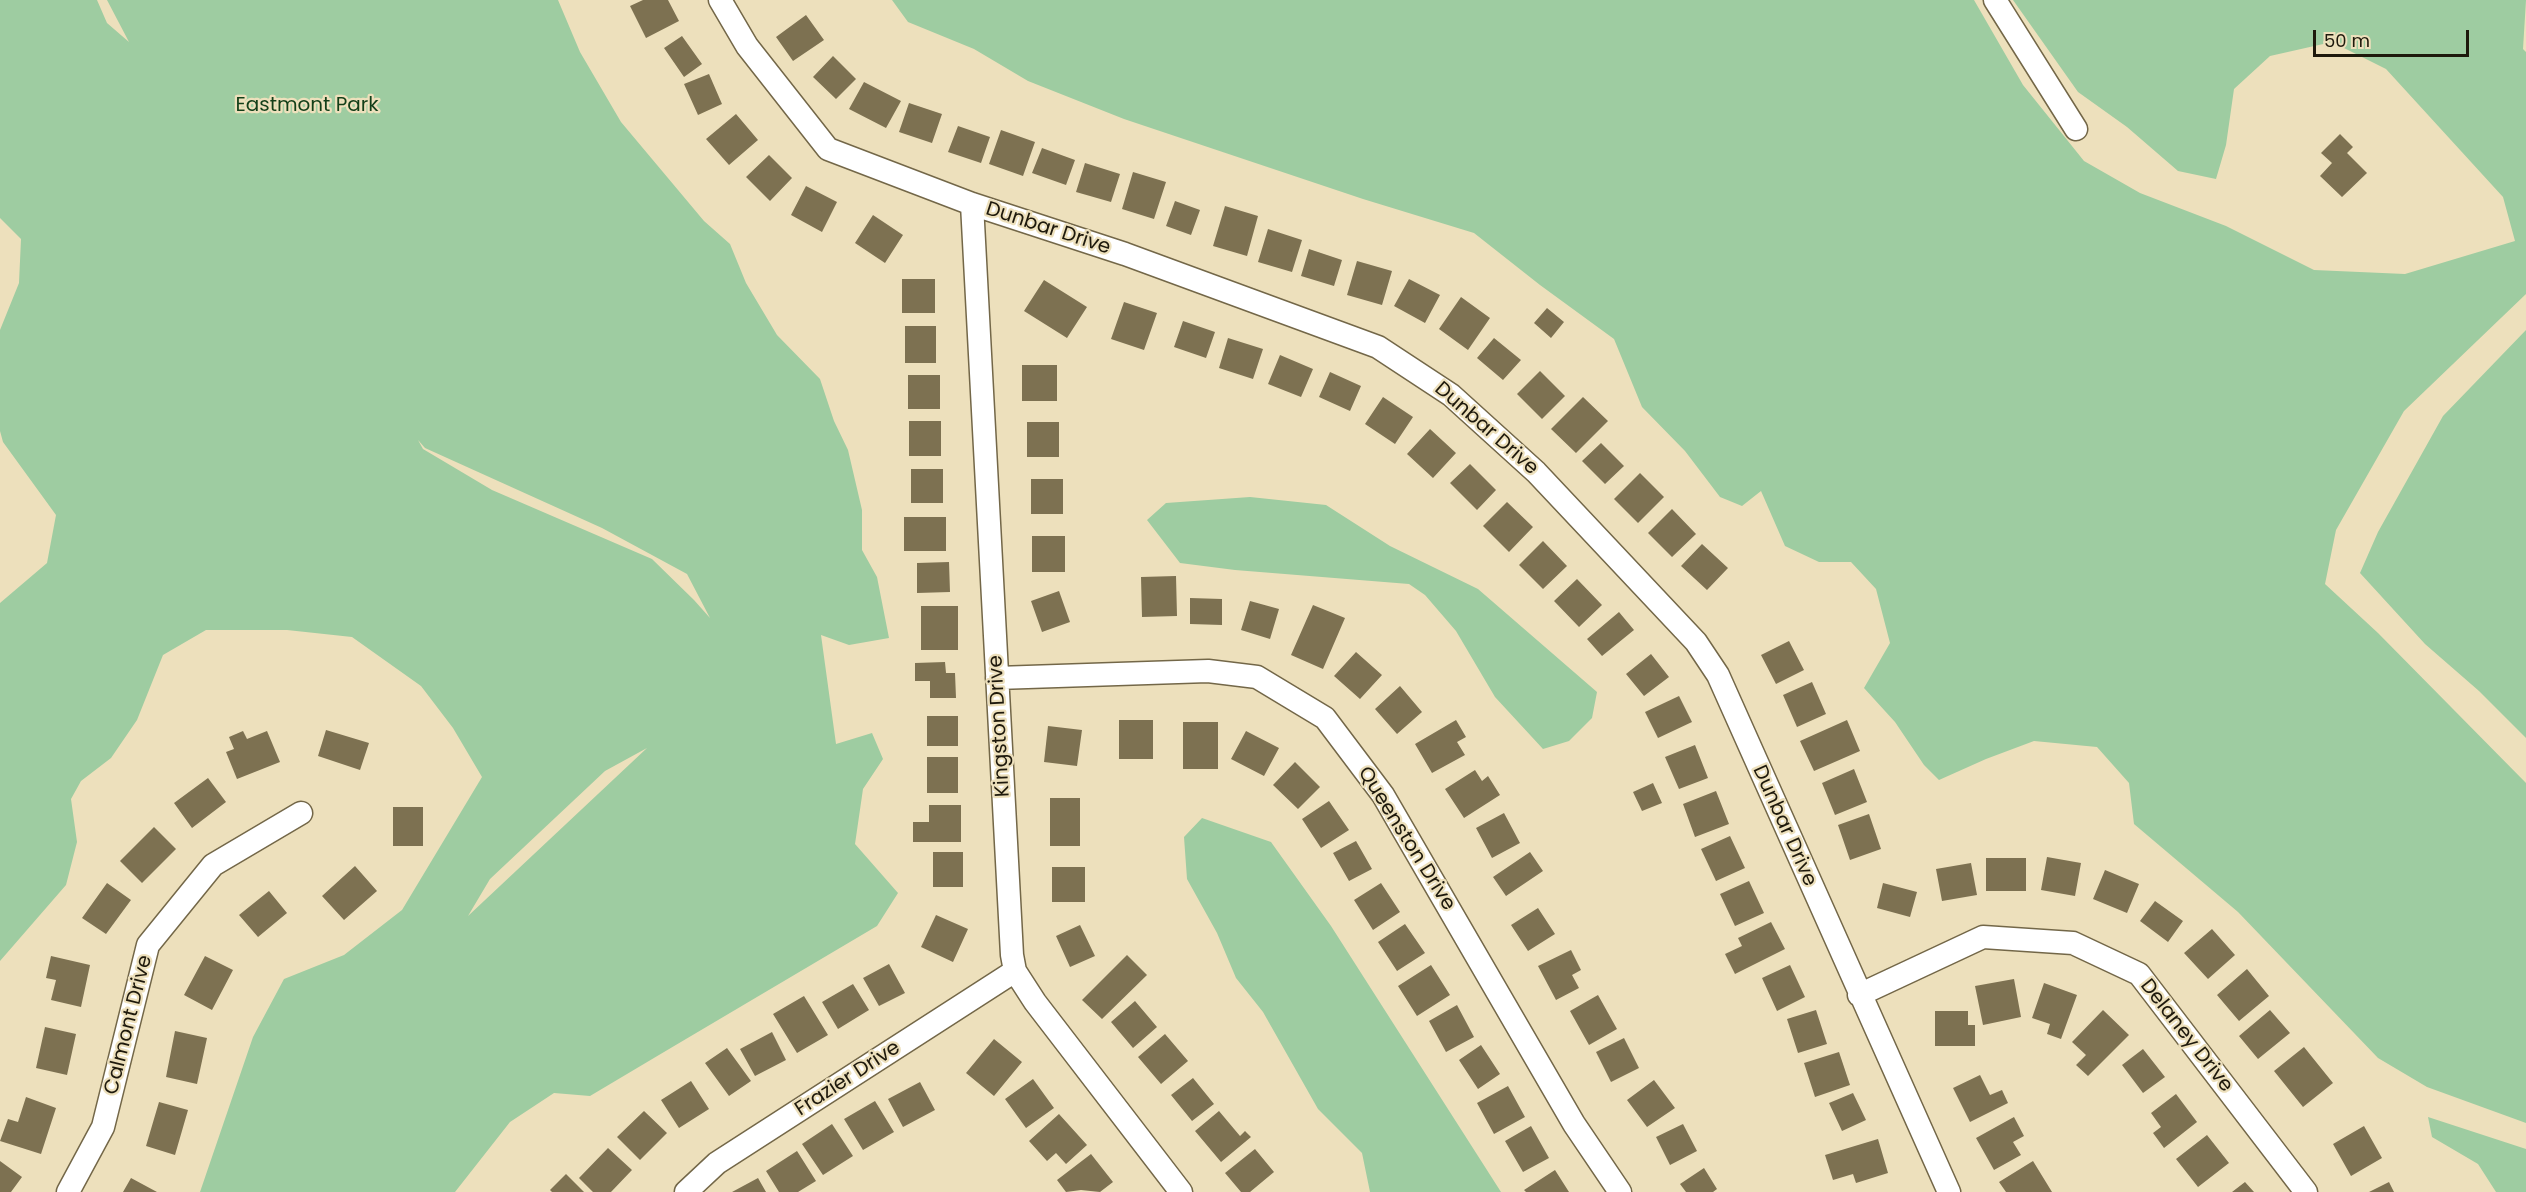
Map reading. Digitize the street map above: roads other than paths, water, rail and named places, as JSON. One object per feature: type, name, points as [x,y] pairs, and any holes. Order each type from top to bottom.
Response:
[{"type":"street","name":"Dunbar Drive","points":[[720,0],[747,46],[828,150],[972,204],[1125,254],[1378,347],[1451,395],[1536,472],[1696,642],[1718,675],[1948,1192]]},
{"type":"street","points":[[1995,0],[2076,129]]},
{"type":"street","name":"Kingston Drive","points":[[972,204],[1012,955],[1015,971],[1035,1002],[1181,1192]]},
{"type":"street","name":"Queenston Drive","points":[[997,678],[1208,671],[1257,677],[1325,718],[1383,795],[1574,1124],[1620,1192]]},
{"type":"street","name":"Calmont Drive","points":[[68,1192],[103,1127],[148,945],[213,865],[301,813]]},
{"type":"street","name":"Delaney Drive","points":[[1859,995],[1983,937],[2073,943],[2139,974],[2306,1192]]},
{"type":"street","name":"Frazier Drive","points":[[686,1192],[717,1163],[1015,971]]},
{"type":"park label","name":"Eastmont Park","points":[[307,106]]}]
